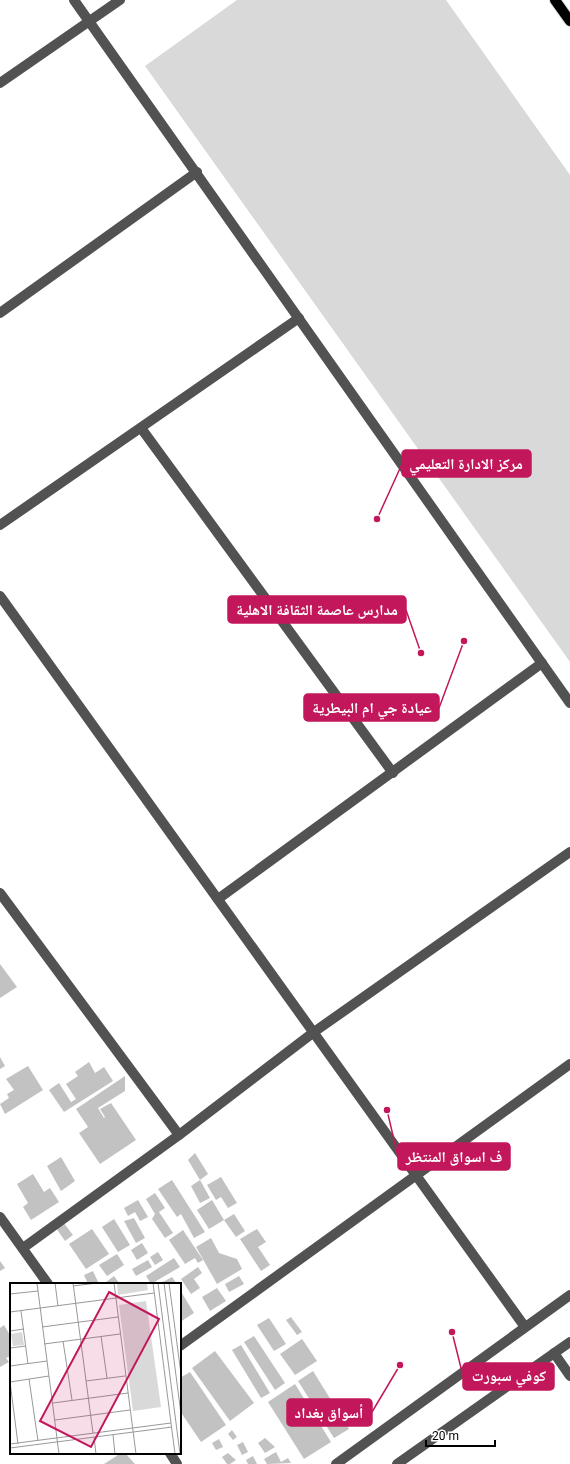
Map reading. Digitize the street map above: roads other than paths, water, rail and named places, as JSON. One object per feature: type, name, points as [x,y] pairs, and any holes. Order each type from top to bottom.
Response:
[{"type":"main road","points":[[555,0],[570,21]]},
{"type":"street","points":[[74,0],[197,172],[570,703]]},
{"type":"street","points":[[0,83],[120,0]]},
{"type":"street","points":[[0,313],[197,172]]},
{"type":"street","points":[[0,525],[299,318]]},
{"type":"street","points":[[141,428],[393,773]]},
{"type":"street","points":[[0,596],[525,1326]]},
{"type":"street","points":[[218,899],[542,663]]},
{"type":"street","points":[[23,1248],[179,1134],[314,1032],[570,852]]},
{"type":"street","points":[[0,894],[179,1134]]},
{"type":"street","points":[[181,1345],[570,1064]]},
{"type":"street","points":[[0,1217],[47,1283]]},
{"type":"street","points":[[336,1464],[525,1326],[570,1295]]},
{"type":"street","points":[[397,1464],[570,1342]]},
{"type":"street","points":[[554,1353],[570,1376]]},
{"type":"street","points":[[171,1454],[178,1464]]},
{"type":"place","name":"مركز الادارة التعليمي","points":[[377,519]]},
{"type":"place","name":"عيادة جي ام البيطرية","points":[[464,641]]},
{"type":"place","name":"مدارس عاصمة الثقافة الاهلية","points":[[421,653]]},
{"type":"place","name":"ف اسواق المنتظر","points":[[387,1110]]},
{"type":"place","name":"كوفي سبورت","points":[[452,1332]]},
{"type":"place","name":"أسواق بغداد","points":[[400,1365]]}]
